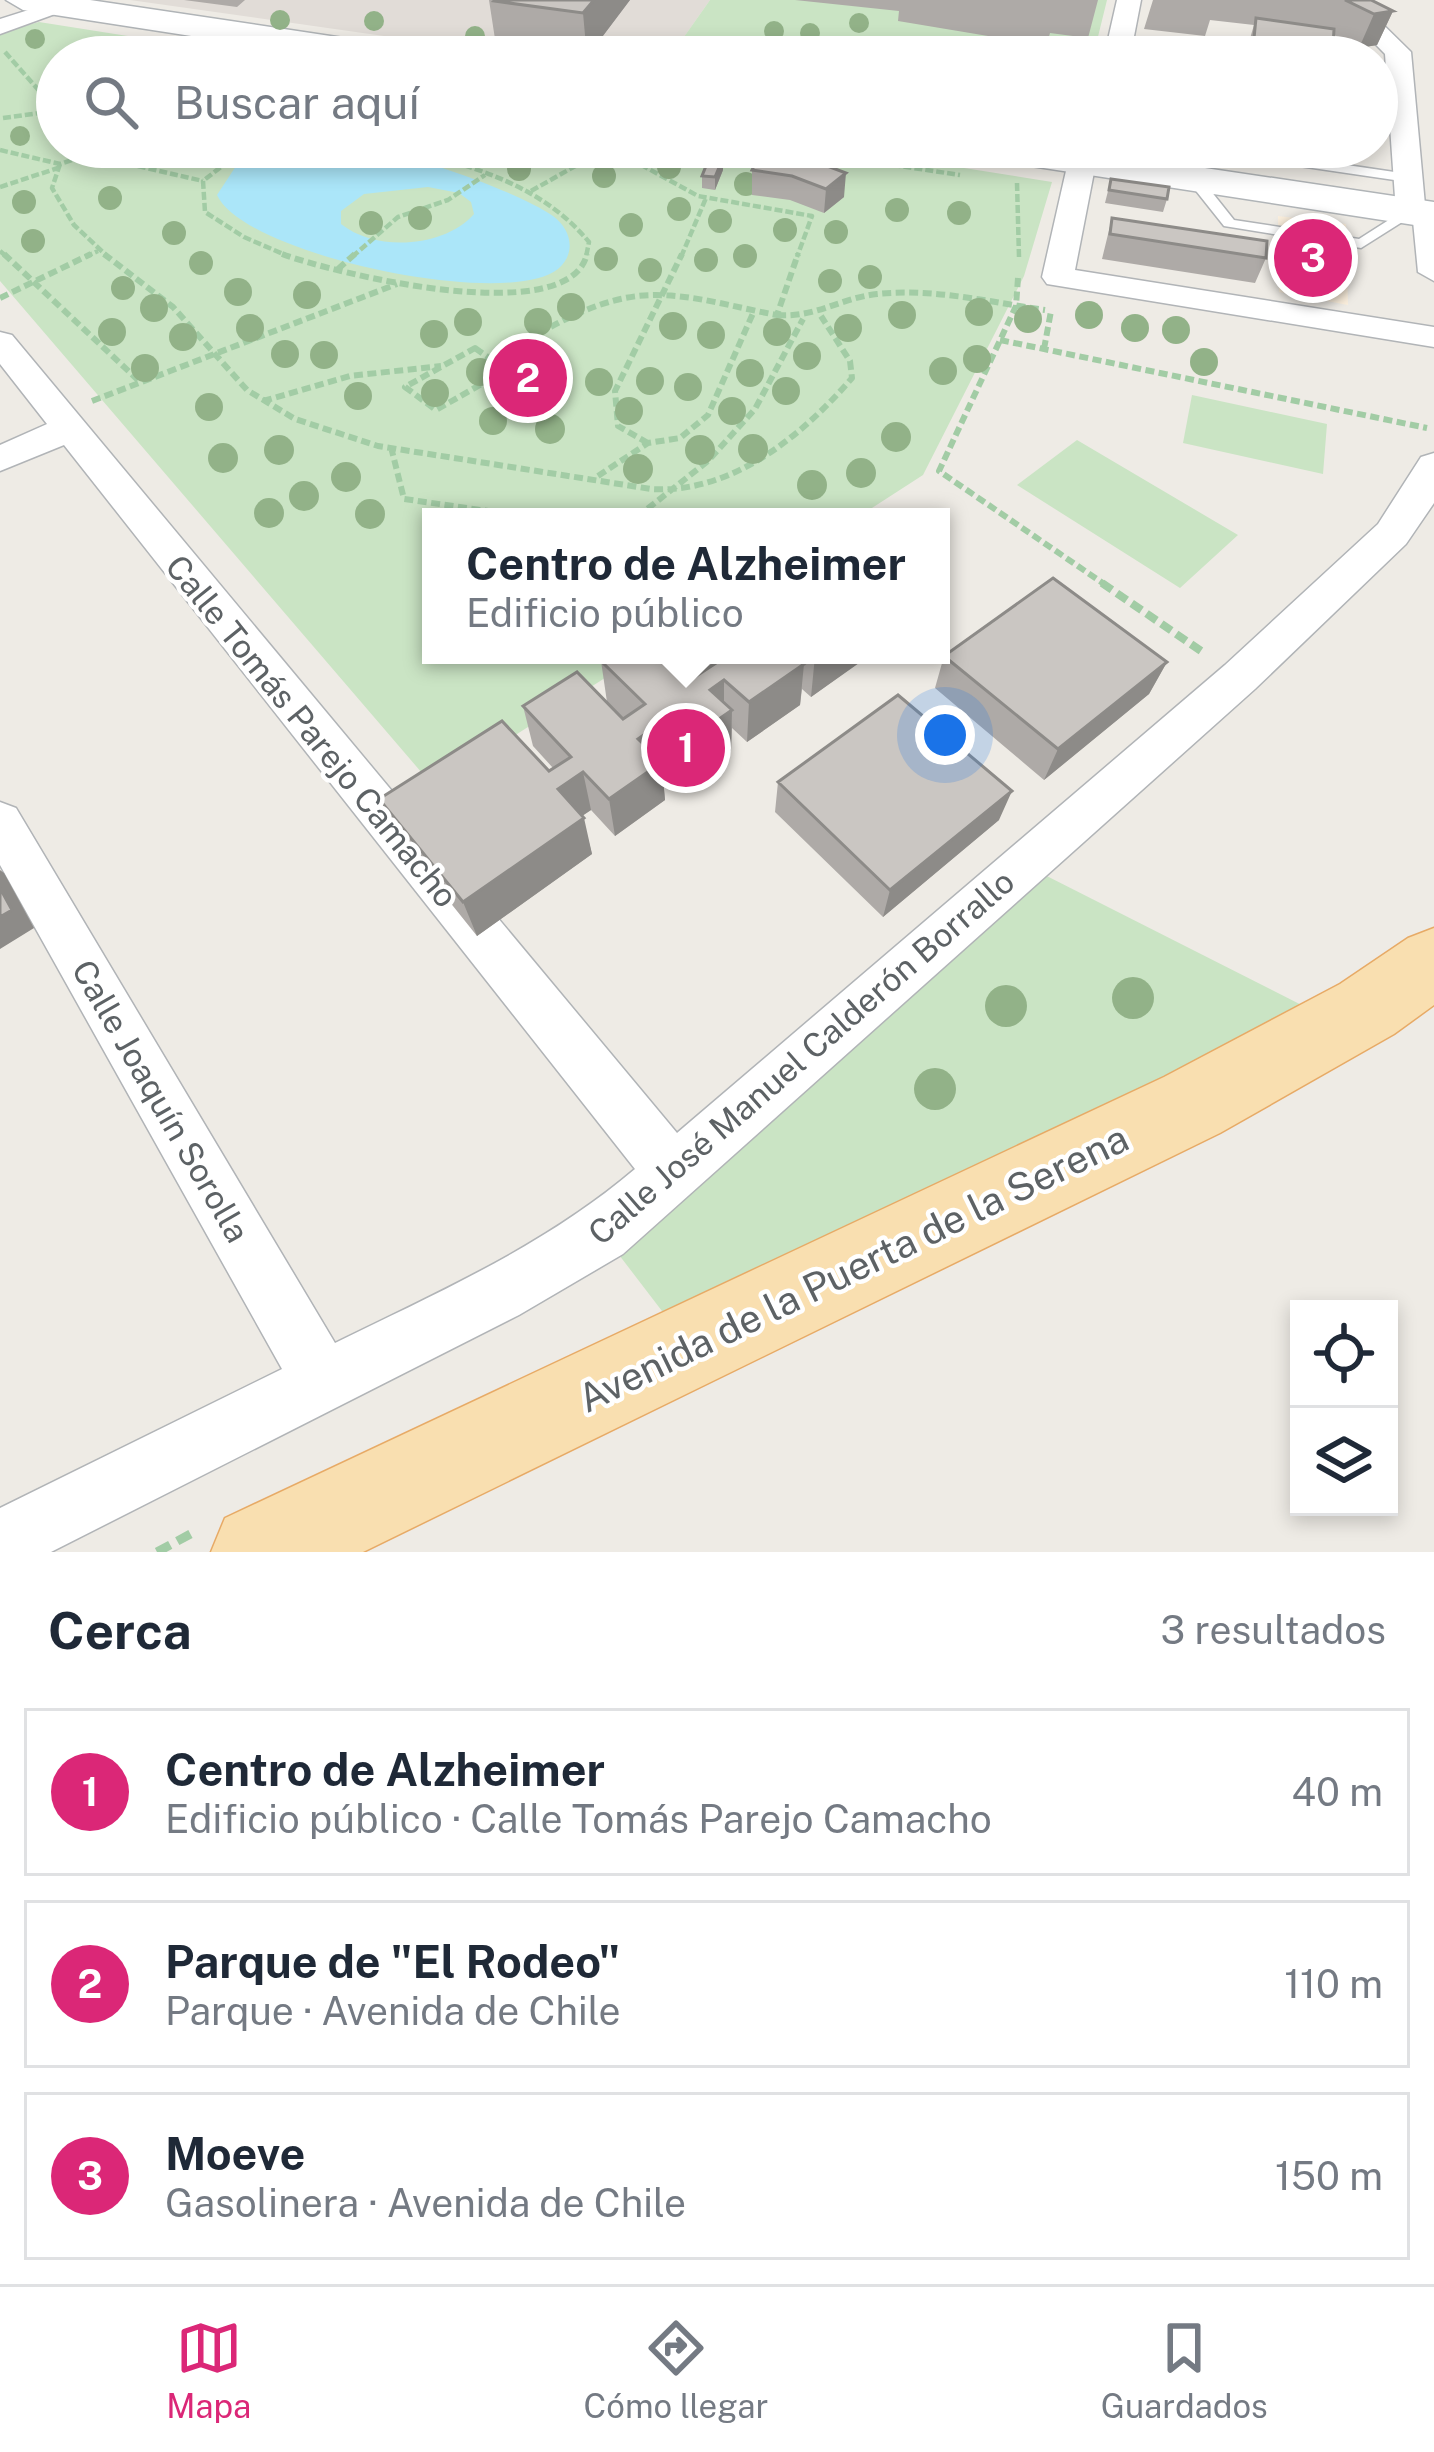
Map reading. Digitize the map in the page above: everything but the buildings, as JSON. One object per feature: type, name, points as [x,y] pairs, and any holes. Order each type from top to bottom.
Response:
[{"type":"main road","name":"Avenida de la Puerta de la Serena","points":[[259,1552],[1192,1106],[1367,1010],[1434,962]]},
{"type":"street","points":[[23,0],[258,36]]},
{"type":"street","points":[[1121,36],[1129,0]]},
{"type":"street","points":[[0,28],[65,7]]},
{"type":"street","points":[[1338,10],[1374,25],[1384,36]]},
{"type":"street","points":[[1398,52],[1434,272]]},
{"type":"street","points":[[1089,168],[1058,277],[1434,337]]},
{"type":"street","points":[[1223,168],[1420,205]]},
{"type":"street","name":"Calle Tomás Parejo Camacho","points":[[0,342],[674,1173]]},
{"type":"street","points":[[0,459],[62,422]]},
{"type":"street","name":"Calle José Manuel Calderón Borrallo","points":[[0,1543],[498,1294],[603,1234],[1240,677],[1392,534],[1434,466]]},
{"type":"street","name":"Calle Joaquín Sorolla","points":[[0,822],[322,1380]]},
{"type":"path","points":[[0,46],[36,87]]},
{"type":"path","points":[[2,128],[2,117],[36,113]]},
{"type":"path","points":[[0,150],[36,160]]},
{"type":"path","points":[[0,187],[54,168]]},
{"type":"path","points":[[59,168],[52,188],[60,210],[98,251],[174,308],[215,352],[227,373],[262,401],[315,427],[392,447],[666,490],[729,472],[804,431],[851,379],[850,361],[821,316]]},
{"type":"path","points":[[146,168],[203,181]]},
{"type":"path","points":[[203,181],[220,168]]},
{"type":"path","points":[[203,181],[205,212],[231,232],[289,257],[337,270],[402,282],[521,292],[560,284],[582,268],[590,242],[572,217],[530,192],[463,168]]},
{"type":"path","points":[[530,192],[571,168]]},
{"type":"path","points":[[649,168],[706,198],[812,216],[777,315]]},
{"type":"path","points":[[337,270],[398,218],[448,200],[484,175]]},
{"type":"path","points":[[1017,184],[1021,205],[1016,306],[939,471],[1240,677]]},
{"type":"path","points":[[648,442],[618,426],[616,391],[706,198]]},
{"type":"path","points":[[0,251],[138,380]]},
{"type":"path","points":[[0,298],[98,251]]},
{"type":"path","points":[[62,422],[138,380],[402,282]]},
{"type":"path","points":[[492,360],[608,303],[664,296],[803,319],[872,294],[1016,306]]},
{"type":"path","points":[[597,477],[648,442],[680,438],[708,416],[754,311]]},
{"type":"path","points":[[1044,349],[1051,311]]},
{"type":"path","points":[[647,508],[708,461],[755,409],[803,319]]},
{"type":"path","points":[[1000,340],[1434,430]]},
{"type":"path","points":[[475,348],[492,360],[506,370],[436,410],[405,387],[475,348]]},
{"type":"path","points":[[262,401],[339,377],[403,366],[442,366]]},
{"type":"path","points":[[392,447],[404,499],[467,508]]},
{"type":"shaded area","points":[[130,0],[710,0],[685,36],[384,36]]},
{"type":"shaded area","points":[[1278,216],[1346,224],[1348,305],[1279,292]]},
{"type":"green space","points":[[710,0],[1107,0],[1098,36],[685,36]]},
{"type":"green space","points":[[39,22],[128,36],[36,36],[36,168],[964,168],[1052,182],[1024,276],[923,475],[872,508],[422,508],[422,664],[627,664],[434,787],[0,281],[0,33]]},
{"type":"green space","points":[[1192,395],[1327,424],[1323,474],[1183,443]]},
{"type":"green space","points":[[1077,440],[1238,535],[1180,588],[1017,485]]},
{"type":"green space","points":[[1025,865],[1339,1024],[688,1345],[603,1234]]},
{"type":"water","points":[[235,168],[441,168],[516,196],[553,216],[564,228],[570,249],[558,269],[530,280],[435,279],[323,256],[274,238],[237,217],[217,195]],"holes":[[[428,187],[459,193],[471,202],[474,214],[445,234],[428,239],[372,239],[341,224],[341,211],[364,194]]]},
{"type":"place","name":"Moeve","points":[[1313,258]]},
{"type":"place","name":"Parque de \"El Rodeo\"","points":[[528,378]]},
{"type":"place","name":"Centro de Alzheimer","points":[[686,748]]}]
